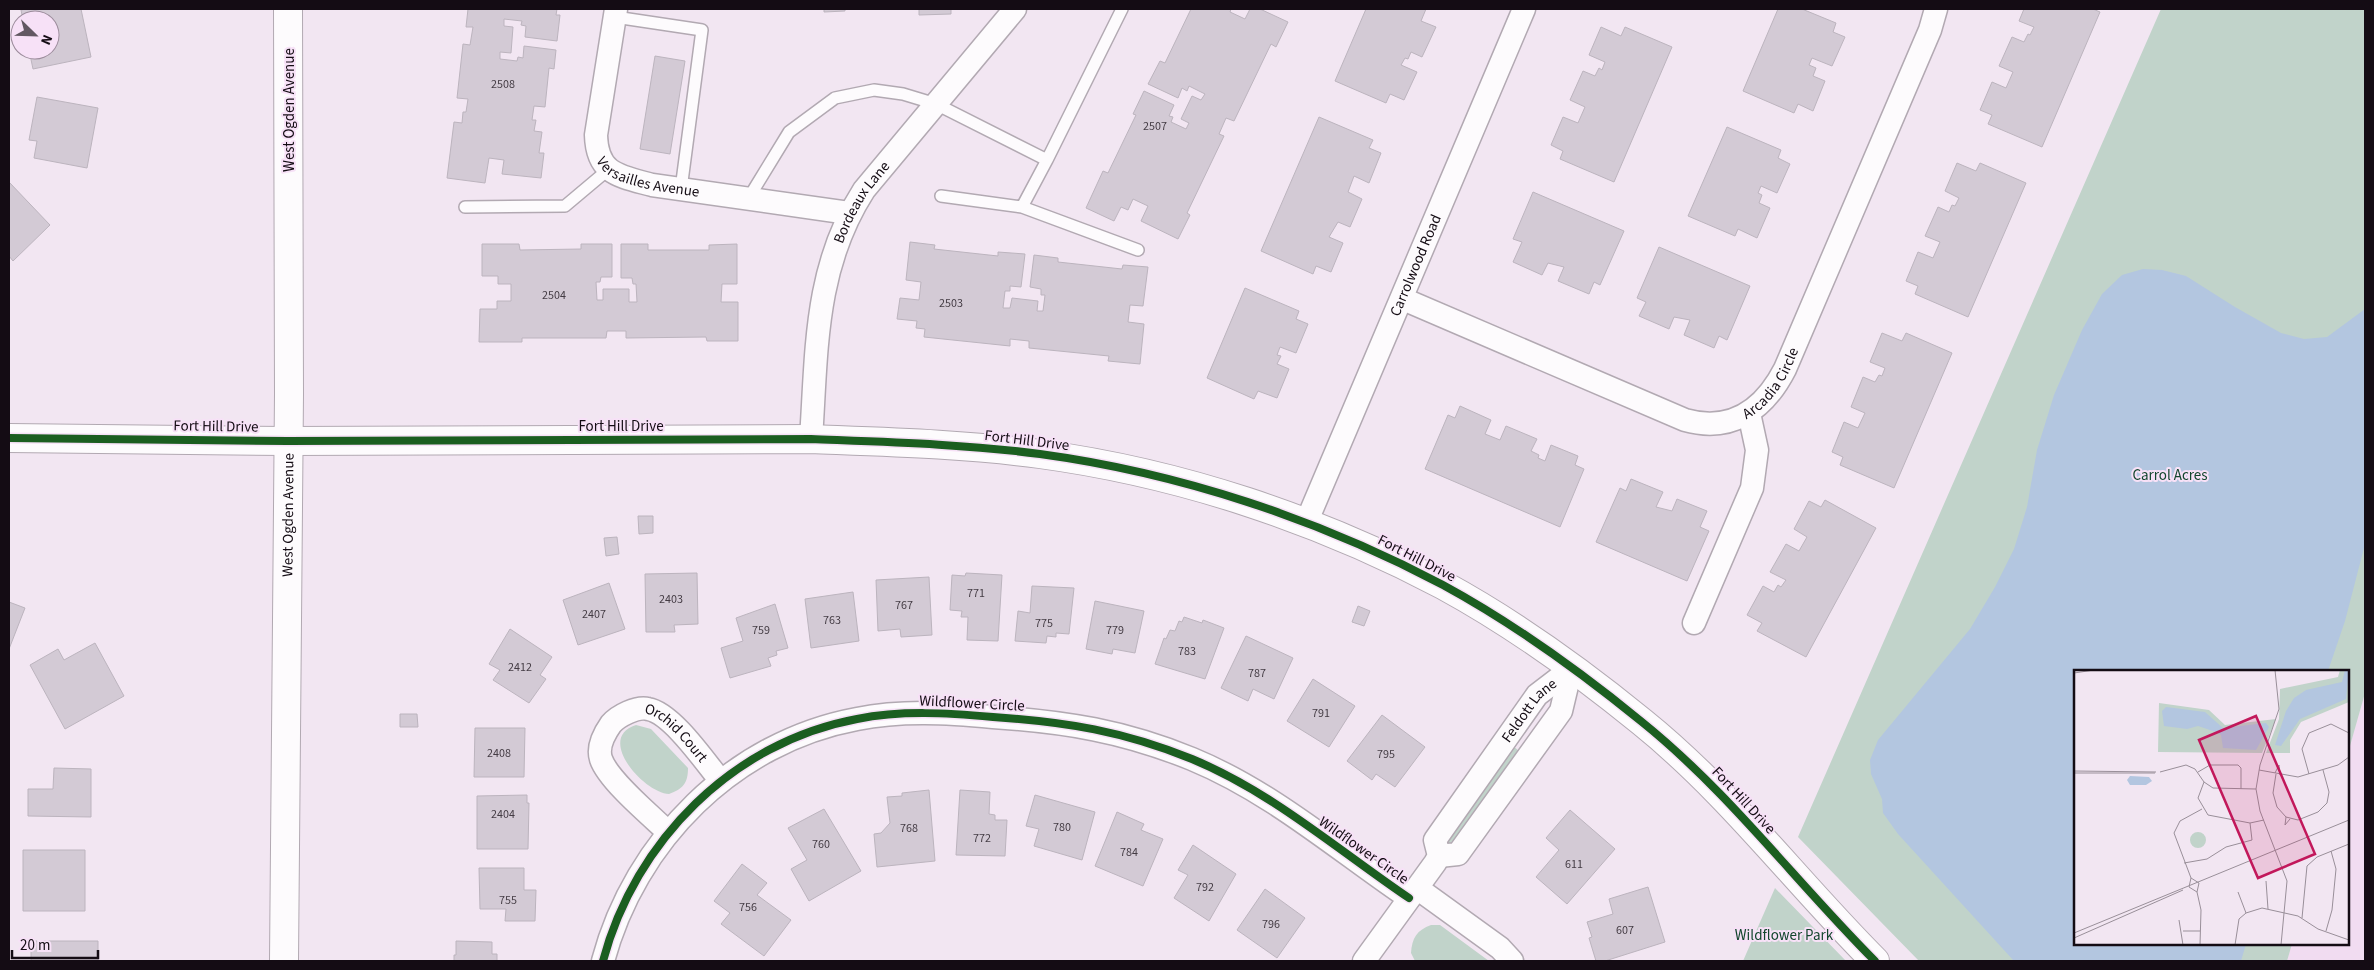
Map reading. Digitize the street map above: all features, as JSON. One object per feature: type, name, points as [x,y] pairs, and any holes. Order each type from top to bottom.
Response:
[{"type":"street","name":"West Ogden Avenue","points":[[284,961],[288,441],[288,9]]},
{"type":"street","name":"Bordeaux Lane","points":[[811,438],[818,327],[828,273],[836,243],[849,213],[864,190],[1015,9]]},
{"type":"street","name":"Carrolwood Road","points":[[1306,523],[1524,9]]},
{"type":"street","name":"Arcadia Circle","points":[[1403,298],[1685,420],[1702,425],[1736,419],[1749,413],[1775,388],[1784,369],[1930,30],[1936,9]]},
{"type":"street","name":"Versailles Avenue","points":[[616,13],[596,135],[596,151],[601,162],[609,169],[630,179],[681,189],[849,213]]},
{"type":"street","points":[[1694,623],[1752,488],[1757,450],[1749,413]]},
{"type":"street","name":"Fort Hill Drive","points":[[9,438],[288,441],[811,438],[964,446],[1040,454],[1108,465],[1225,494],[1360,544],[1444,586],[1521,632],[1643,722],[1714,787],[1875,961]]},
{"type":"street","name":"Feldott Lane","points":[[1372,958],[1438,856],[1435,840],[1537,694],[1571,669]]},
{"type":"street","name":"Orchid Court","points":[[668,832],[613,777],[601,759],[600,743],[605,732],[616,718],[630,712],[648,708],[662,715],[720,780]]},
{"type":"street","name":"Wildflower Circle","points":[[603,961],[624,900],[647,861],[668,832],[720,780],[756,757],[796,737],[856,719],[921,712],[1044,720],[1082,725],[1154,745],[1198,762],[1244,784],[1269,799],[1500,948],[1512,961]]},
{"type":"lane","points":[[1022,207],[1122,9]]},
{"type":"lane","points":[[616,13],[702,30],[681,189]]},
{"type":"lane","points":[[748,199],[790,132],[835,98],[874,90],[904,94],[936,104],[1046,160]]},
{"type":"lane","points":[[465,207],[565,206],[609,169]]},
{"type":"lane","points":[[942,196],[1022,207],[1138,250]]},
{"type":"shaded area","points":[[2365,693],[2365,961],[2287,961],[2292,945],[2349,945],[2349,749]]},
{"type":"green space","name":"Carrol Acres","points":[[2161,9],[2365,9],[2365,693],[2349,749],[2349,670],[2074,670],[2074,945],[2292,945],[2287,961],[1919,961],[1798,837]]},
{"type":"green space","points":[[636,725],[651,729],[688,768],[686,782],[678,790],[669,794],[659,791],[648,785],[628,764],[622,752],[620,741],[625,732]]},
{"type":"green space","points":[[1513,746],[1519,751],[1460,834],[1447,846],[1444,844]]},
{"type":"green space","name":"Wildflower Park","points":[[1775,888],[1846,961],[1743,961]]},
{"type":"green space","points":[[1431,925],[1440,925],[1489,961],[1415,961],[1411,953],[1414,939],[1422,929]]},
{"type":"water","points":[[2143,269],[2162,270],[2186,276],[2281,333],[2304,339],[2327,337],[2365,309],[2365,544],[2345,621],[2328,670],[2074,670],[2074,945],[2246,945],[2241,961],[2014,961],[1898,834],[1883,813],[1882,799],[1871,774],[1870,760],[1878,740],[1970,629],[1995,587],[2014,549],[2027,507],[2037,450],[2054,395],[2082,330],[2102,294],[2122,275]]},
{"type":"building","points":[[81,9],[91,57],[33,69],[31,60],[60,60],[60,10],[21,10]]},
{"type":"building","points":[[468,9],[557,9],[556,15],[560,15],[557,41],[525,37],[526,26],[521,25],[522,21],[504,19],[504,26],[513,27],[511,53],[500,52],[500,59],[517,61],[518,57],[523,58],[524,46],[556,50],[554,69],[549,68],[545,107],[534,106],[532,120],[536,120],[534,131],[542,132],[539,153],[544,153],[541,178],[502,174],[504,160],[489,158],[485,183],[447,178],[454,122],[462,123],[463,112],[466,112],[468,99],[457,98],[463,44],[470,45],[473,27],[466,27]]},
{"type":"building","points":[[824,9],[845,9],[845,11],[824,12]]},
{"type":"building","points":[[919,9],[951,9],[951,14],[919,15]]},
{"type":"building","points":[[1191,9],[1231,9],[1230,12],[1245,19],[1250,9],[1260,9],[1288,22],[1276,47],[1271,44],[1234,121],[1226,118],[1219,134],[1224,136],[1187,213],[1190,215],[1178,239],[1141,221],[1148,206],[1133,199],[1128,210],[1121,207],[1114,221],[1086,208],[1103,171],[1108,173],[1136,115],[1133,114],[1144,91],[1174,105],[1169,116],[1173,117],[1171,122],[1186,129],[1189,123],[1181,119],[1192,96],[1201,100],[1205,94],[1189,86],[1187,91],[1182,88],[1178,98],[1148,84],[1160,61],[1165,63]]},
{"type":"building","points":[[1366,9],[1426,9],[1421,21],[1436,27],[1422,57],[1411,52],[1408,59],[1405,58],[1401,65],[1417,72],[1404,100],[1390,94],[1386,103],[1335,81]]},
{"type":"building","points":[[1778,9],[1802,9],[1836,23],[1833,32],[1845,37],[1832,66],[1812,58],[1809,65],[1816,68],[1813,76],[1825,81],[1813,111],[1798,104],[1794,113],[1743,91]]},
{"type":"building","points":[[2024,9],[2093,9],[2100,12],[2042,147],[1988,124],[1992,115],[1980,110],[1992,82],[2006,88],[2013,72],[1999,66],[2012,37],[2024,42],[2034,27],[2019,21]]},
{"type":"building","points":[[1601,27],[1621,36],[1625,27],[1672,47],[1614,182],[1560,159],[1563,151],[1551,145],[1563,117],[1578,123],[1585,107],[1570,100],[1583,71],[1595,76],[1599,68],[1602,70],[1605,62],[1589,55]]},
{"type":"building","points":[[655,56],[685,61],[670,154],[640,149]]},
{"type":"building","points":[[37,97],[98,108],[87,168],[34,158],[37,141],[29,140]]},
{"type":"building","points":[[1319,117],[1373,140],[1369,148],[1381,153],[1369,183],[1354,176],[1348,192],[1362,199],[1350,227],[1338,222],[1329,237],[1343,243],[1331,272],[1316,266],[1313,274],[1261,251]]},
{"type":"building","points":[[1727,127],[1781,150],[1778,158],[1790,164],[1777,193],[1761,186],[1758,193],[1762,195],[1759,203],[1770,208],[1757,238],[1738,229],[1735,236],[1688,216]]},
{"type":"building","points":[[1957,163],[1976,171],[1980,163],[2026,183],[1968,317],[1915,294],[1918,286],[1906,281],[1918,252],[1933,258],[1940,242],[1925,236],[1938,207],[1949,212],[1952,205],[1955,206],[1959,198],[1945,191]]},
{"type":"building","points":[[9,182],[50,225],[13,261],[9,256]]},
{"type":"building","points":[[1533,192],[1624,231],[1600,285],[1594,282],[1589,294],[1558,281],[1564,267],[1548,263],[1542,275],[1513,262],[1522,242],[1513,239]]},
{"type":"building","points":[[910,242],[935,245],[934,249],[998,256],[998,252],[1025,254],[1021,287],[1010,286],[1010,291],[1005,291],[1003,308],[1010,308],[1012,298],[1038,301],[1037,311],[1043,311],[1045,295],[1041,295],[1041,289],[1030,287],[1034,255],[1058,258],[1058,262],[1122,269],[1123,265],[1148,267],[1143,306],[1130,305],[1128,322],[1144,324],[1140,364],[1108,361],[1109,356],[1029,348],[1029,341],[1010,339],[1010,346],[924,337],[925,329],[916,328],[917,321],[897,319],[900,298],[919,300],[921,282],[906,280]]},
{"type":"building","points":[[482,244],[519,244],[520,250],[581,249],[581,244],[612,244],[612,277],[601,277],[600,282],[596,282],[597,300],[603,300],[603,289],[629,289],[629,302],[637,302],[636,284],[633,284],[632,278],[621,278],[621,244],[648,244],[648,250],[709,250],[709,245],[737,244],[737,284],[722,284],[721,302],[738,302],[738,341],[707,341],[706,337],[626,338],[626,331],[607,331],[606,338],[522,338],[522,342],[479,342],[480,309],[497,309],[497,301],[511,301],[511,284],[498,284],[498,276],[482,276]]},
{"type":"building","points":[[1659,247],[1750,286],[1727,340],[1719,336],[1714,348],[1684,335],[1690,320],[1674,317],[1669,329],[1639,316],[1646,302],[1637,298]]},
{"type":"building","points":[[1245,288],[1299,311],[1296,319],[1308,324],[1296,353],[1280,347],[1277,355],[1281,356],[1277,364],[1289,369],[1277,398],[1258,391],[1254,399],[1207,378]]},
{"type":"building","points":[[1882,333],[1902,341],[1906,333],[1952,353],[1894,488],[1840,465],[1843,457],[1832,452],[1844,422],[1858,428],[1865,413],[1851,407],[1863,377],[1875,382],[1879,375],[1882,376],[1885,368],[1870,362]]},
{"type":"building","points":[[1460,406],[1491,420],[1485,434],[1500,440],[1506,426],[1537,439],[1531,451],[1539,455],[1538,458],[1545,461],[1551,445],[1578,456],[1575,465],[1584,469],[1560,527],[1425,469],[1448,415],[1455,418]]},
{"type":"building","points":[[1631,479],[1663,492],[1656,507],[1672,511],[1677,499],[1707,511],[1700,527],[1709,531],[1687,581],[1596,542],[1620,488],[1626,491]]},
{"type":"building","points":[[1825,500],[1876,528],[1806,657],[1757,631],[1762,623],[1747,615],[1763,586],[1774,592],[1778,585],[1781,587],[1786,580],[1770,572],[1786,544],[1799,551],[1807,537],[1794,529],[1809,501],[1821,507]]},
{"type":"building","points":[[638,516],[653,516],[653,533],[639,534]]},
{"type":"building","points":[[617,537],[619,554],[606,556],[604,538]]},
{"type":"building","points":[[697,573],[698,624],[674,625],[675,632],[646,632],[645,574]]},
{"type":"building","points":[[966,573],[1002,575],[998,641],[967,640],[968,617],[961,617],[962,611],[950,610],[952,575],[965,576]]},
{"type":"building","points":[[929,577],[932,635],[901,637],[900,629],[878,631],[876,580]]},
{"type":"building","points":[[609,583],[625,629],[578,645],[563,600]]},
{"type":"building","points":[[1032,586],[1074,588],[1069,634],[1056,633],[1056,637],[1047,636],[1046,643],[1015,641],[1018,611],[1030,613]]},
{"type":"building","points":[[853,592],[859,641],[811,648],[805,599]]},
{"type":"building","points":[[1095,601],[1144,611],[1135,653],[1113,649],[1112,654],[1086,649]]},
{"type":"building","points":[[9,602],[25,608],[9,649]]},
{"type":"building","points":[[775,604],[788,648],[776,651],[777,655],[768,658],[771,666],[730,678],[721,648],[743,641],[736,618]]},
{"type":"building","points":[[1358,606],[1370,611],[1364,626],[1352,622]]},
{"type":"building","points":[[1184,617],[1202,623],[1203,620],[1224,628],[1205,679],[1155,664],[1164,638],[1166,639],[1170,630],[1175,631],[1179,621],[1182,622]]},
{"type":"building","points":[[510,629],[552,657],[540,675],[546,679],[529,703],[493,680],[500,670],[489,664]]},
{"type":"building","points":[[1246,636],[1293,658],[1274,699],[1253,689],[1248,701],[1221,688]]},
{"type":"building","points":[[95,643],[124,696],[65,729],[30,665],[58,649],[64,660]]},
{"type":"building","points":[[1313,679],[1355,706],[1329,747],[1287,721]]},
{"type":"building","points":[[400,714],[417,714],[418,727],[400,727]]},
{"type":"building","points":[[1382,715],[1425,747],[1395,787],[1376,774],[1372,780],[1347,761]]},
{"type":"building","points":[[475,728],[525,728],[524,777],[474,777]]},
{"type":"building","points":[[54,768],[91,769],[91,817],[28,816],[28,789],[53,789]]},
{"type":"building","points":[[929,790],[935,861],[877,867],[874,834],[881,833],[890,823],[887,797]]},
{"type":"building","points":[[960,790],[990,792],[989,814],[995,815],[995,820],[1007,820],[1005,856],[956,855]]},
{"type":"building","points":[[527,795],[527,803],[529,803],[528,849],[477,849],[477,796]]},
{"type":"building","points":[[1035,795],[1095,812],[1082,860],[1034,846],[1039,829],[1026,826]]},
{"type":"building","points":[[824,809],[861,871],[809,901],[791,869],[807,860],[788,828]]},
{"type":"building","points":[[1570,810],[1615,849],[1567,904],[1536,877],[1559,850],[1546,838]]},
{"type":"building","points":[[1117,812],[1144,824],[1141,830],[1163,839],[1143,886],[1095,866]]},
{"type":"building","points":[[1193,845],[1236,874],[1209,921],[1174,898],[1188,875],[1178,870]]},
{"type":"building","points":[[23,850],[85,850],[85,911],[23,911]]},
{"type":"building","points":[[742,864],[767,883],[757,895],[791,920],[764,956],[721,924],[730,913],[714,901]]},
{"type":"building","points":[[479,868],[524,868],[524,890],[536,890],[535,921],[505,921],[506,909],[480,909]]},
{"type":"building","points":[[1648,887],[1665,942],[1605,961],[1596,961],[1589,938],[1592,937],[1587,922],[1613,914],[1609,899]]},
{"type":"building","points":[[1265,889],[1305,918],[1277,958],[1237,930]]},
{"type":"building","points":[[31,941],[98,941],[98,961],[31,961]]},
{"type":"building","points":[[456,941],[492,942],[492,954],[497,954],[497,961],[454,961]]},
{"type":"cycle path","points":[[9,438],[288,441],[811,439],[868,441],[1040,454],[1092,462],[1196,486],[1297,520],[1347,539],[1396,561],[1469,600],[1545,649],[1595,685],[1674,749],[1733,808],[1875,961]]},
{"type":"cycle path","points":[[603,961],[618,917],[639,876],[665,838],[696,804],[731,774],[769,750],[812,731],[857,719],[891,714],[976,716],[1070,725],[1094,729],[1167,749],[1221,772],[1250,788],[1304,823],[1409,898]]}]
